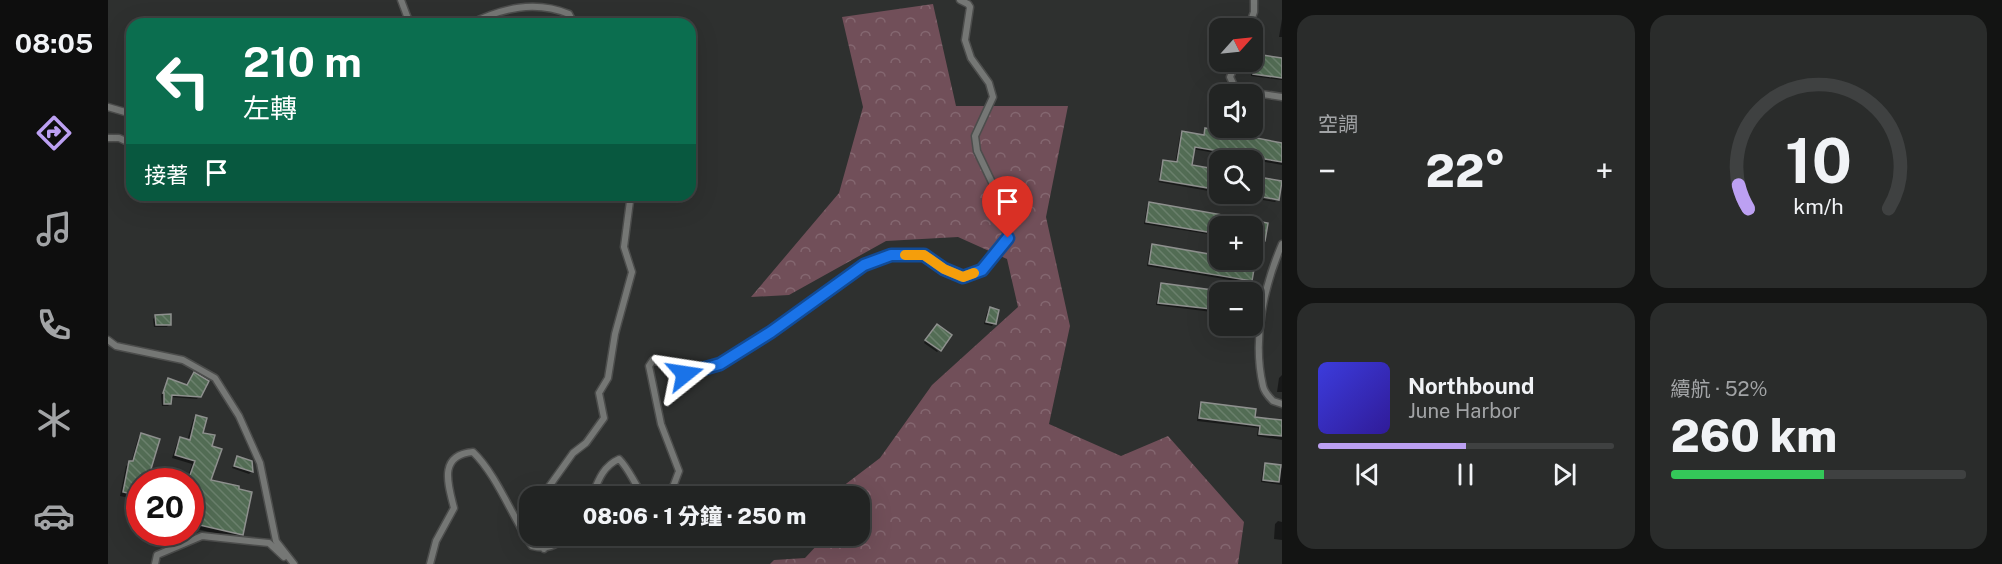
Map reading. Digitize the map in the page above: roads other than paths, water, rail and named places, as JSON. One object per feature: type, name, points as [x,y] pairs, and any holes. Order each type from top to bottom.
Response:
[{"type":"lane","points":[[400,0],[408,18]]},
{"type":"lane","points":[[673,486],[679,471],[661,424],[649,366],[653,360],[685,374],[720,364],[771,332],[864,265],[891,255],[924,255],[944,269],[963,277],[982,270],[1008,238],[998,195],[977,151],[975,136],[993,97],[989,83],[971,58],[965,40],[970,8],[968,4],[960,0]]},
{"type":"lane","points":[[1252,18],[1254,0]]},
{"type":"lane","points":[[482,18],[492,13],[523,6],[554,8],[569,14],[571,18]]},
{"type":"lane","points":[[1232,72],[1230,77],[1236,90],[1282,97]]},
{"type":"lane","points":[[108,107],[126,112]]},
{"type":"lane","points":[[108,138],[119,138],[126,141]]},
{"type":"lane","points":[[549,486],[573,453],[586,443],[604,418],[599,393],[608,378],[615,334],[632,272],[624,247],[630,201]]},
{"type":"lane","points":[[1282,244],[1267,281],[1259,344],[1263,388],[1273,402],[1282,404]]},
{"type":"lane","points":[[108,340],[116,346],[183,360],[215,378],[239,416],[260,463],[276,541],[292,564]]},
{"type":"lane","points":[[430,564],[436,541],[454,508],[447,479],[451,461],[460,453],[472,452],[484,462],[532,546],[544,549],[551,546]]},
{"type":"lane","points":[[596,486],[609,464],[619,459],[628,467],[636,486]]},
{"type":"lane","points":[[155,564],[157,555],[202,536],[269,543],[292,564]]}]
